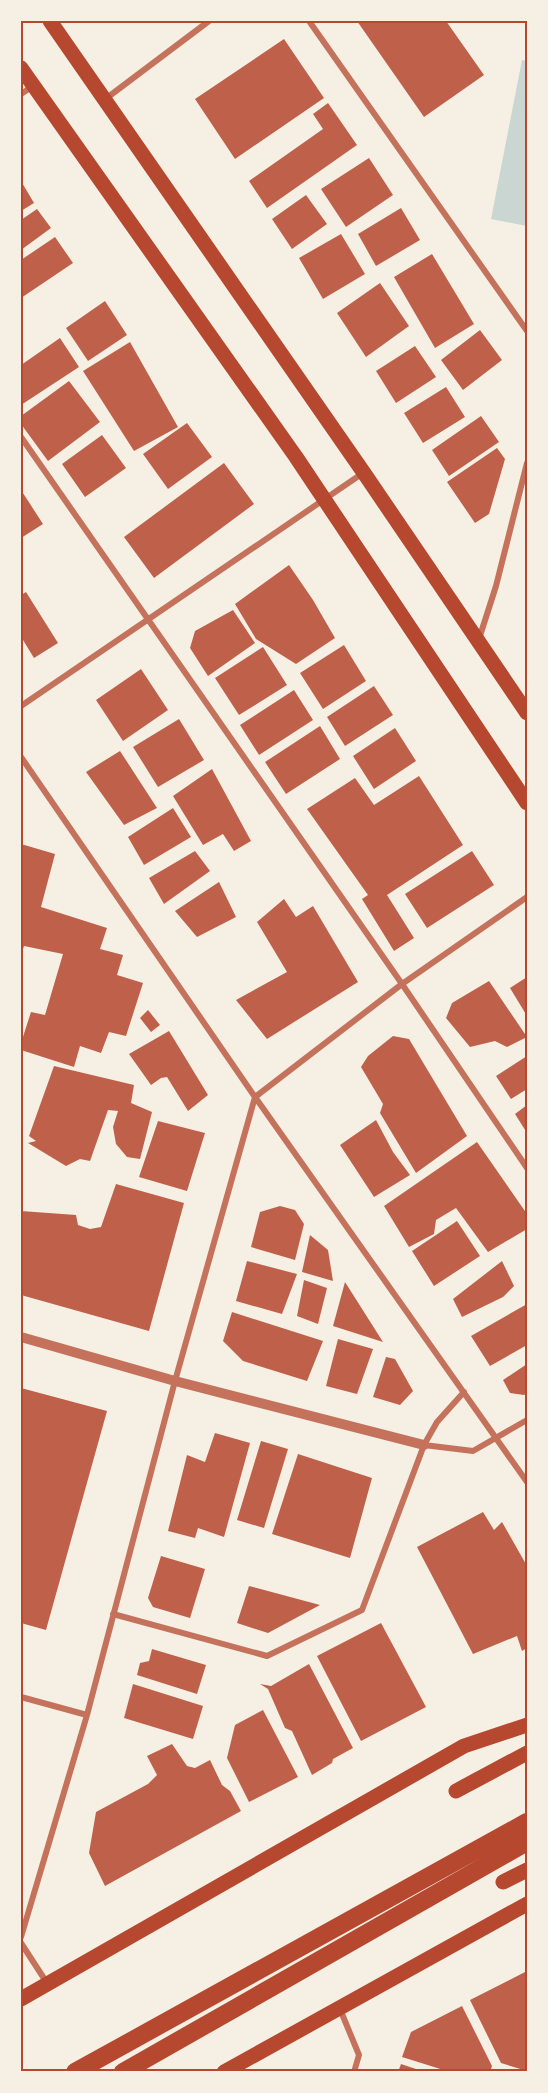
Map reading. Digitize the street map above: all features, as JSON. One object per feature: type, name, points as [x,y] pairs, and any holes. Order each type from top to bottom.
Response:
[{"type":"highway","points":[[75,2072],[527,1822]]},
{"type":"highway","points":[[123,2072],[527,1842]]},
{"type":"main road","points":[[50,21],[364,473],[527,713]]},
{"type":"main road","points":[[21,68],[27,90],[325,498],[527,803]]},
{"type":"main road","points":[[21,1999],[464,1746],[527,1725]]},
{"type":"main road","points":[[456,1791],[527,1753]]},
{"type":"main road","points":[[503,1882],[527,1870]]},
{"type":"main road","points":[[224,2072],[527,1904]]},
{"type":"street","points":[[104,100],[209,21]]},
{"type":"street","points":[[309,21],[527,331]]},
{"type":"street","points":[[21,437],[402,984],[527,1168]]},
{"type":"street","points":[[478,641],[496,586],[527,463]]},
{"type":"street","points":[[21,706],[364,473]]},
{"type":"street","points":[[21,757],[255,1097],[527,1482]]},
{"type":"street","points":[[21,1937],[87,1715],[175,1381],[255,1097],[402,984],[527,897]]},
{"type":"street","points":[[21,1337],[175,1381],[424,1445],[473,1452],[527,1420]]},
{"type":"street","points":[[113,1614],[267,1656],[362,1610],[424,1445],[437,1422],[464,1392]]},
{"type":"street","points":[[21,1697],[87,1715]]},
{"type":"street","points":[[21,1943],[47,1983]]},
{"type":"street","points":[[340,2009],[359,2055],[354,2072]]},
{"type":"shaded area","points":[[522,60],[527,61],[527,226],[491,219]]},
{"type":"building","points":[[357,21],[446,21],[484,75],[424,117]]},
{"type":"building","points":[[284,39],[324,98],[235,159],[195,99]]},
{"type":"building","points":[[328,103],[357,145],[267,208],[249,181],[323,129],[313,114]]},
{"type":"building","points":[[369,158],[393,195],[346,227],[321,189]]},
{"type":"building","points":[[21,181],[34,203],[21,211]]},
{"type":"building","points":[[306,195],[327,224],[292,249],[272,219]]},
{"type":"building","points":[[401,208],[420,240],[376,266],[358,234]]},
{"type":"building","points":[[37,209],[51,228],[21,250],[21,220]]},
{"type":"building","points":[[341,234],[365,274],[323,299],[299,258]]},
{"type":"building","points":[[55,237],[73,263],[21,298],[21,260]]},
{"type":"building","points":[[432,254],[474,324],[435,348],[394,277]]},
{"type":"building","points":[[380,283],[409,326],[366,357],[337,313]]},
{"type":"building","points":[[105,301],[127,335],[88,361],[66,328]]},
{"type":"building","points":[[480,330],[502,360],[463,390],[441,360]]},
{"type":"building","points":[[60,338],[79,367],[21,405],[21,365]]},
{"type":"building","points":[[130,342],[178,427],[134,451],[83,371]]},
{"type":"building","points":[[415,346],[436,377],[396,403],[376,371]]},
{"type":"building","points":[[69,381],[100,422],[48,461],[21,424],[21,416]]},
{"type":"building","points":[[446,387],[465,417],[423,443],[404,413]]},
{"type":"building","points":[[481,416],[499,442],[449,476],[432,450]]},
{"type":"building","points":[[187,423],[212,457],[168,489],[143,454]]},
{"type":"building","points":[[102,435],[126,468],[85,497],[62,464]]},
{"type":"building","points":[[497,448],[505,459],[489,514],[475,523],[447,482]]},
{"type":"building","points":[[224,463],[254,504],[154,578],[124,537]]},
{"type":"building","points":[[21,490],[43,524],[21,538]]},
{"type":"building","points":[[289,565],[335,638],[296,664],[256,639],[235,604]]},
{"type":"building","points":[[26,592],[58,643],[34,658],[23,640],[21,642],[21,595]]},
{"type":"building","points":[[233,610],[255,643],[208,676],[190,648],[195,631]]},
{"type":"building","points":[[344,645],[366,681],[323,709],[300,673]]},
{"type":"building","points":[[263,647],[287,685],[239,715],[215,678]]},
{"type":"building","points":[[141,669],[168,710],[123,741],[96,700]]},
{"type":"building","points":[[374,686],[393,715],[345,746],[327,717]]},
{"type":"building","points":[[294,690],[313,720],[259,755],[240,725]]},
{"type":"building","points":[[179,719],[204,760],[158,787],[133,747]]},
{"type":"building","points":[[320,726],[340,759],[286,794],[265,762]]},
{"type":"building","points":[[395,728],[416,761],[374,789],[353,756]]},
{"type":"building","points":[[120,751],[157,808],[124,825],[86,772]]},
{"type":"building","points":[[212,769],[251,841],[234,851],[223,834],[203,845],[173,796]]},
{"type":"building","points":[[419,776],[463,845],[387,895],[414,938],[394,951],[362,899],[368,895],[307,809],[355,778],[374,805]]},
{"type":"building","points":[[173,808],[191,837],[144,865],[128,837]]},
{"type":"building","points":[[21,844],[55,854],[41,907],[107,928],[100,949],[123,955],[117,975],[143,983],[126,1036],[109,1032],[101,1053],[80,1046],[74,1067],[21,1050],[31,1012],[45,1015],[63,954],[24,946],[21,955]]},
{"type":"building","points":[[195,851],[210,871],[164,904],[149,878]]},
{"type":"building","points":[[472,851],[494,885],[427,928],[405,894]]},
{"type":"building","points":[[219,882],[236,917],[197,937],[175,911]]},
{"type":"building","points":[[284,899],[296,917],[313,906],[358,982],[267,1039],[236,1000],[287,972],[257,922]]},
{"type":"building","points":[[527,977],[527,1016],[510,988]]},
{"type":"building","points":[[489,981],[527,1037],[507,1047],[495,1041],[470,1047],[446,1018],[452,1003]]},
{"type":"building","points":[[148,1010],[160,1025],[151,1032],[140,1018]]},
{"type":"building","points":[[169,1031],[208,1095],[188,1111],[167,1077],[151,1085],[129,1054]]},
{"type":"building","points":[[393,1036],[409,1039],[467,1136],[416,1173],[380,1113],[383,1104],[361,1067],[368,1056]]},
{"type":"building","points":[[527,1056],[527,1089],[511,1099],[496,1076]]},
{"type":"building","points":[[54,1066],[134,1085],[131,1103],[152,1112],[140,1159],[127,1157],[116,1144],[113,1127],[118,1111],[108,1110],[90,1161],[80,1159],[66,1166],[28,1143],[36,1141],[29,1136]]},
{"type":"building","points":[[527,1105],[527,1133],[515,1114]]},
{"type":"building","points":[[376,1120],[393,1152],[410,1175],[374,1197],[340,1145]]},
{"type":"building","points":[[158,1121],[205,1133],[187,1191],[139,1177]]},
{"type":"building","points":[[477,1142],[527,1214],[527,1229],[488,1252],[456,1208],[436,1220],[434,1234],[409,1247],[384,1206]]},
{"type":"building","points":[[116,1184],[184,1203],[149,1331],[21,1295],[21,1211],[76,1215],[78,1225],[90,1229],[101,1227]]},
{"type":"building","points":[[280,1206],[295,1210],[304,1224],[295,1260],[251,1247],[260,1212]]},
{"type":"building","points":[[457,1221],[480,1256],[434,1286],[412,1251]]},
{"type":"building","points":[[310,1235],[328,1250],[333,1281],[302,1272]]},
{"type":"building","points":[[247,1261],[297,1274],[282,1314],[236,1301]]},
{"type":"building","points":[[502,1261],[514,1286],[503,1297],[462,1317],[453,1299]]},
{"type":"building","points":[[304,1280],[327,1288],[318,1324],[297,1316]]},
{"type":"building","points":[[345,1282],[383,1342],[333,1326]]},
{"type":"building","points":[[527,1304],[527,1345],[490,1366],[471,1336]]},
{"type":"building","points":[[232,1312],[323,1341],[307,1381],[243,1361],[223,1341]]},
{"type":"building","points":[[338,1339],[373,1349],[357,1394],[326,1386]]},
{"type":"building","points":[[386,1357],[395,1359],[413,1391],[400,1405],[373,1397]]},
{"type":"building","points":[[527,1364],[527,1393],[524,1395],[510,1393],[503,1380]]},
{"type":"building","points":[[21,1388],[107,1411],[46,1630],[21,1623]]},
{"type":"building","points":[[215,1433],[250,1443],[224,1537],[198,1528],[195,1538],[168,1531],[187,1455],[205,1462]]},
{"type":"building","points":[[261,1441],[288,1449],[264,1528],[237,1520]]},
{"type":"building","points":[[298,1454],[372,1478],[350,1558],[272,1534]]},
{"type":"building","points":[[483,1512],[494,1530],[502,1522],[527,1566],[527,1648],[522,1651],[517,1636],[473,1654],[417,1547]]},
{"type":"building","points":[[161,1556],[205,1569],[190,1618],[153,1607],[148,1598]]},
{"type":"building","points":[[249,1586],[320,1605],[268,1633],[237,1623]]},
{"type":"building","points":[[381,1623],[426,1707],[361,1741],[317,1656]]},
{"type":"building","points":[[152,1649],[206,1665],[197,1694],[137,1675],[140,1663],[149,1661]]},
{"type":"building","points":[[309,1664],[353,1748],[333,1759],[332,1763],[312,1775],[292,1731],[285,1728],[268,1689],[260,1684],[271,1686]]},
{"type":"building","points":[[133,1684],[203,1706],[193,1739],[124,1718]]},
{"type":"building","points":[[263,1710],[298,1777],[249,1802],[227,1758],[235,1725]]},
{"type":"building","points":[[172,1744],[187,1766],[195,1768],[210,1760],[222,1785],[230,1791],[241,1811],[105,1886],[89,1853],[96,1812],[148,1784],[157,1775],[147,1756]]},
{"type":"building","points":[[527,1971],[527,2071],[501,2063],[470,2000]]},
{"type":"building","points":[[462,2006],[492,2066],[490,2072],[450,2072],[402,2057],[411,2032]]},
{"type":"building","points":[[401,2064],[425,2072],[398,2072]]}]
